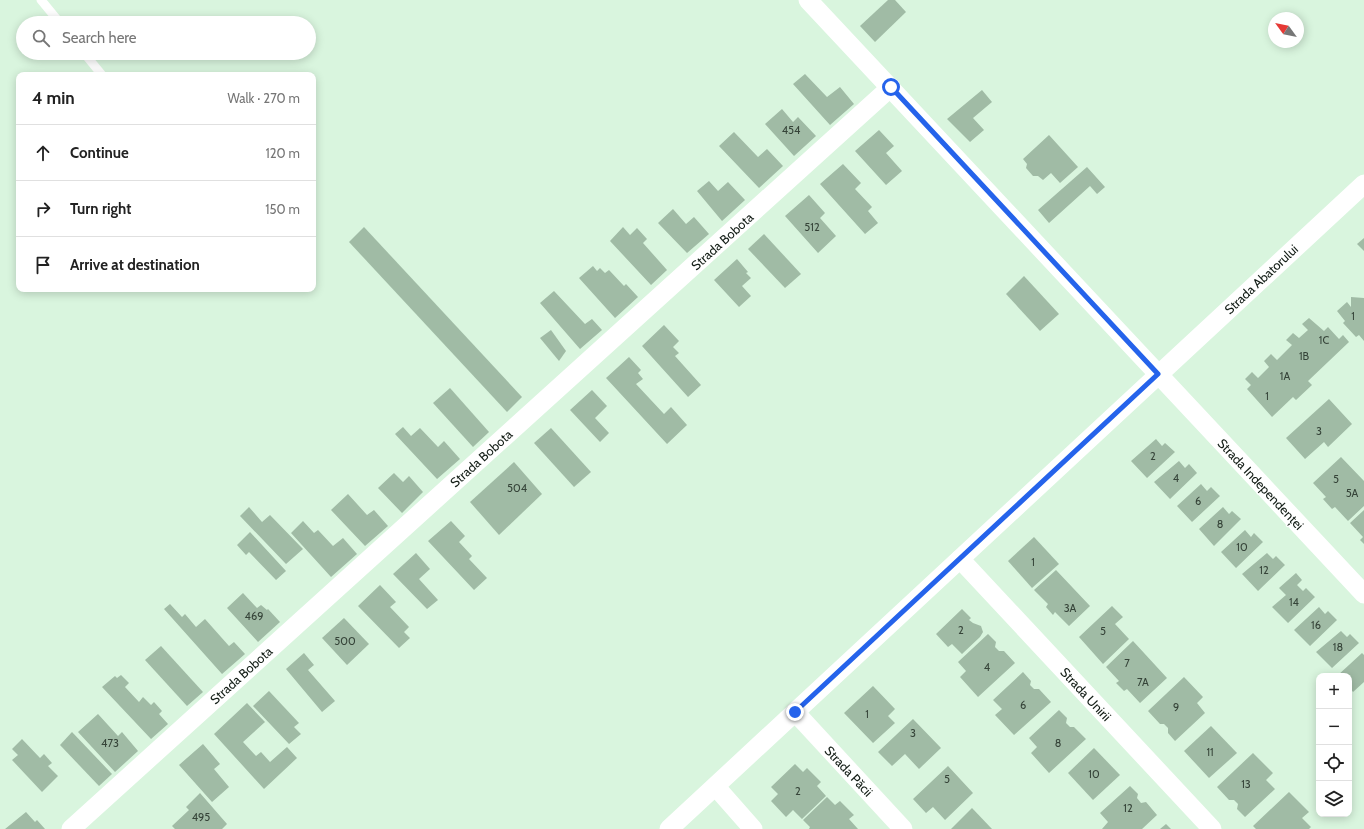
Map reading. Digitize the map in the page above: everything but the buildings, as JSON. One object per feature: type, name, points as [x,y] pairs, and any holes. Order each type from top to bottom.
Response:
[{"type":"street","name":"Strada Independenței","points":[[808,0],[1364,594]]},
{"type":"street","name":"Strada Bobota","points":[[71,829],[891,87]]},
{"type":"street","name":"Strada Abatorului","points":[[669,829],[1364,184]]},
{"type":"street","name":"Strada Unirii","points":[[960,560],[1212,829]]},
{"type":"street","name":"Strada Păcii","points":[[795,712],[903,829]]},
{"type":"street","points":[[716,787],[753,829]]},
{"type":"lane","points":[[41,0],[54,16]]},
{"type":"lane","points":[[90,60],[100,72]]},
{"type":"route","points":[[795,712],[1158,374],[891,87]]}]
